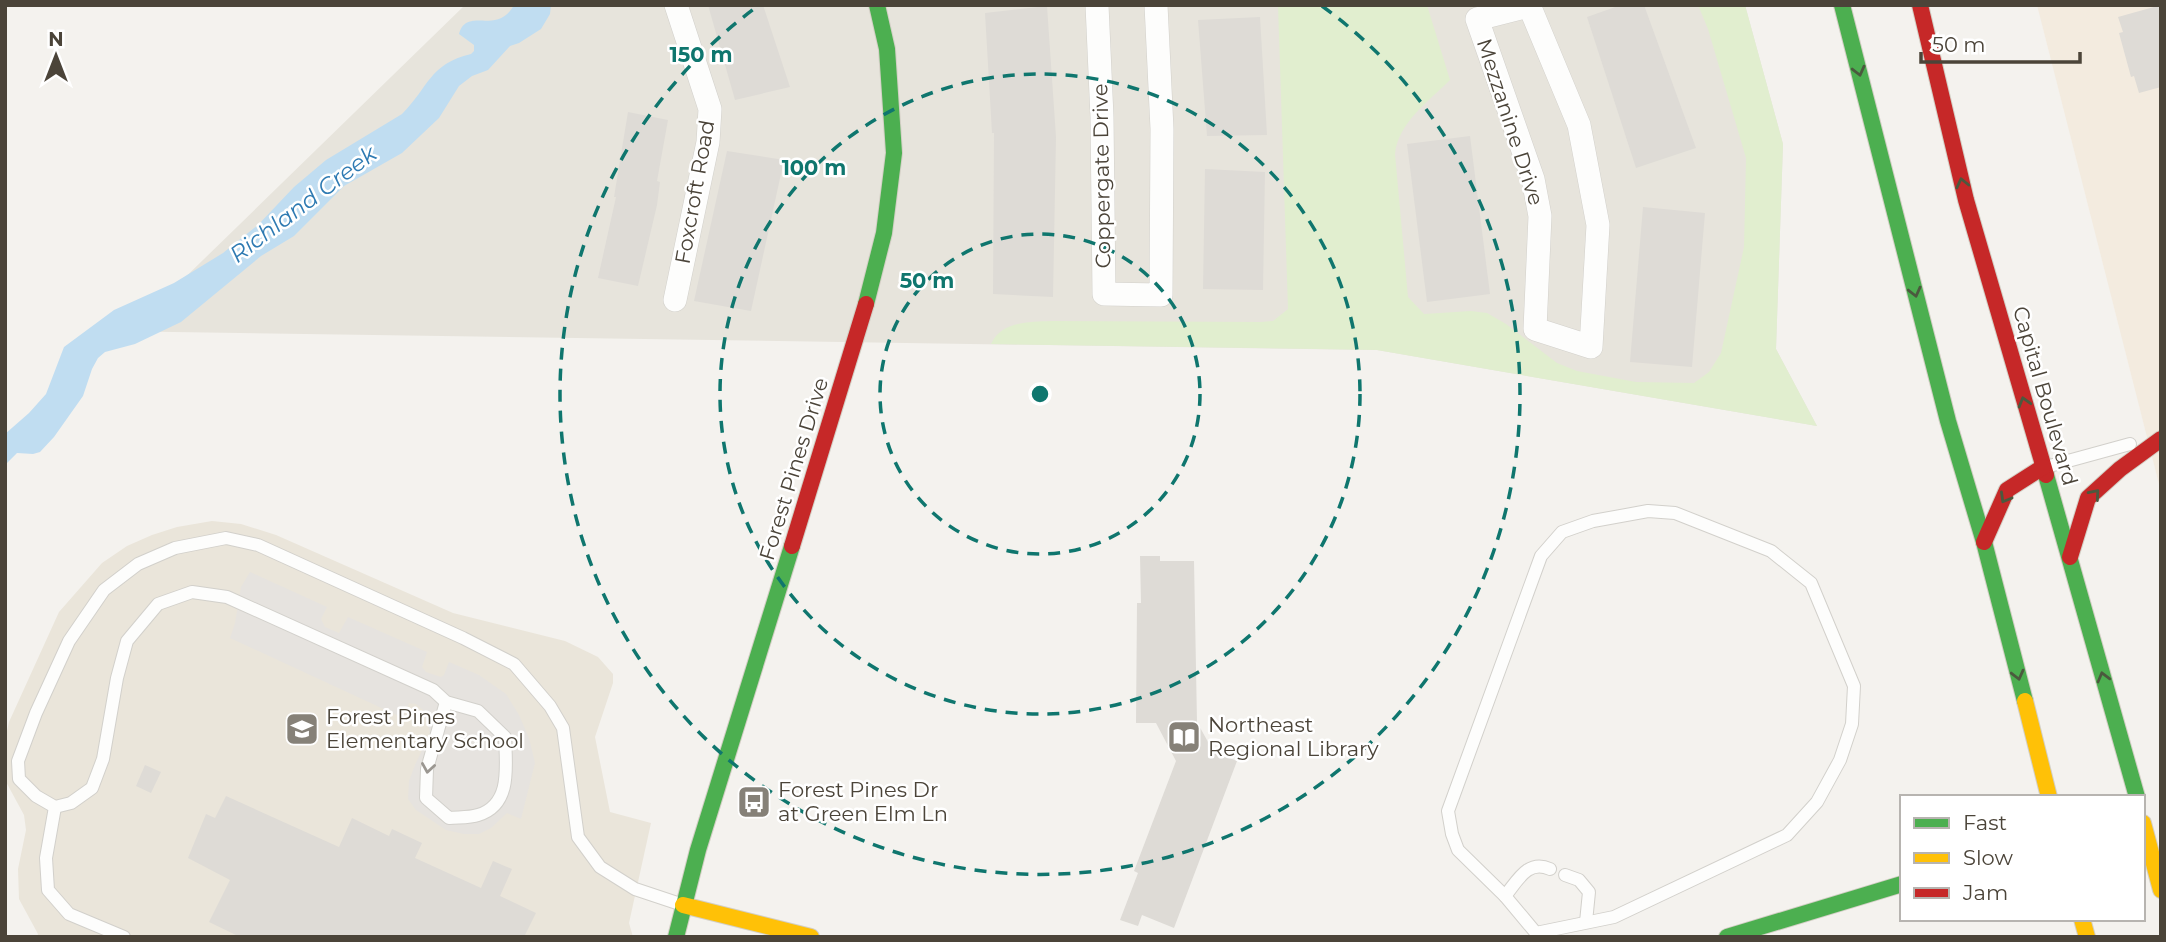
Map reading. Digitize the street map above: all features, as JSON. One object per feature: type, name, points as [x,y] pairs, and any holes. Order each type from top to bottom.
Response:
[{"type":"main road","name":"Forest Pines Drive","points":[[676,937],[702,838],[836,403],[884,233],[894,153],[887,49],[877,5]]},
{"type":"main road","points":[[1842,5],[1948,421],[1984,542],[2048,795]]},
{"type":"main road","name":"Capital Boulevard","points":[[1920,5],[1970,214],[2136,795]]},
{"type":"main road","points":[[1922,80],[1950,128]]},
{"type":"main road","points":[[2070,556],[2088,498],[2161,438]]},
{"type":"main road","points":[[1984,542],[2007,489],[2043,467]]},
{"type":"main road","points":[[2145,830],[2161,890]]},
{"type":"main road","points":[[1727,937],[1900,885]]},
{"type":"main road","points":[[684,905],[811,937]]},
{"type":"street","name":"Foxcroft Road","points":[[675,300],[708,142],[710,109],[676,5]]},
{"type":"street","name":"Coppergate Drive","points":[[1097,5],[1102,117],[1104,294],[1161,295],[1162,129],[1156,5]]},
{"type":"street","name":"Mezzanine Drive","points":[[1529,6],[1579,125],[1598,225],[1591,347],[1535,330],[1541,216],[1533,179],[1477,19],[1529,6]]},
{"type":"lane","points":[[2043,467],[2161,438]]},
{"type":"lane","points":[[1648,511],[1675,513],[1771,551],[1811,583],[1854,686],[1852,724],[1840,760],[1817,802],[1787,835],[1614,917],[1586,922],[1536,935],[1505,895],[1458,850],[1448,811],[1541,556],[1562,533],[1593,521],[1648,511]]},
{"type":"lane","points":[[446,702],[427,769],[426,798],[449,818],[478,815],[499,802],[506,782],[505,737],[478,711],[446,702],[433,690],[227,597],[192,592],[158,604],[127,641],[117,678],[103,759],[92,788],[72,803],[55,807],[36,796],[19,779],[18,761],[36,713],[69,641],[104,590],[138,564],[175,548],[226,538],[258,544],[514,664],[551,706],[563,728],[578,837],[600,867],[635,889],[684,905]]},
{"type":"lane","points":[[55,807],[46,858],[48,890],[69,914],[124,937]]},
{"type":"lane","points":[[1505,895],[1528,868],[1541,865],[1550,869]]},
{"type":"lane","points":[[1565,875],[1579,880],[1589,892],[1586,922]]},
{"type":"shaded area","points":[[465,5],[1745,5],[1783,144],[1776,349],[1817,426],[1377,350],[107,331],[166,296]]},
{"type":"shaded area","points":[[2037,5],[2161,5],[2161,492]]},
{"type":"shaded area","name":"Forest Pines Elementary School","points":[[212,521],[241,524],[276,535],[453,613],[565,641],[598,657],[613,674],[613,683],[595,737],[610,812],[651,823],[629,923],[633,937],[37,937],[38,934],[19,899],[18,869],[26,830],[24,815],[5,780],[5,740],[9,722],[59,612],[102,563],[127,546],[152,535],[177,527]]},
{"type":"shaded area","points":[[250,572],[327,607],[321,619],[325,627],[339,633],[348,617],[427,652],[422,667],[426,672],[441,677],[449,662],[479,675],[506,694],[529,738],[535,763],[521,819],[507,813],[491,828],[479,834],[464,834],[446,830],[416,810],[408,799],[409,781],[430,733],[423,710],[416,704],[409,703],[403,718],[230,638],[241,587]]},
{"type":"green space","points":[[1278,5],[1427,5],[1450,80],[1408,122],[1397,143],[1395,154],[1408,297],[1424,314],[1471,311],[1487,313],[1557,363],[1577,371],[1636,382],[1694,383],[1709,372],[1721,353],[1744,247],[1746,158],[1708,29],[1698,5],[1745,5],[1783,144],[1776,349],[1817,426],[1377,350],[991,344],[1002,331],[1016,324],[1051,321],[1261,322],[1273,321],[1288,309]]},
{"type":"water","name":"Richland Creek","points":[[514,5],[551,5],[550,14],[541,29],[510,46],[488,70],[472,76],[459,86],[439,118],[402,153],[344,186],[294,236],[261,256],[181,322],[135,344],[105,352],[92,369],[83,396],[54,437],[40,452],[17,453],[5,465],[5,434],[46,394],[64,347],[114,310],[174,283],[223,253],[258,225],[294,187],[326,160],[402,114],[438,70],[457,58],[471,54],[474,45],[459,34],[463,26],[469,22],[499,19]]},
{"type":"building","points":[[708,5],[763,5],[790,87],[735,100]]},
{"type":"building","points":[[1621,5],[1644,5],[1696,148],[1636,168],[1587,17]]},
{"type":"building","points":[[2161,5],[2161,87],[2139,93],[2134,76],[2131,77],[2119,33],[2123,32],[2118,17]]},
{"type":"building","points":[[1047,6],[1056,137],[1053,297],[993,294],[994,133],[985,13]]},
{"type":"building","points":[[1260,17],[1267,135],[1207,136],[1198,20]]},
{"type":"building","points":[[628,112],[668,120],[657,181],[660,182],[657,205],[638,286],[598,278],[616,197]]},
{"type":"building","points":[[1470,136],[1490,294],[1427,302],[1407,144]]},
{"type":"building","points":[[727,151],[784,160],[751,311],[694,301]]},
{"type":"building","points":[[1205,169],[1265,172],[1263,290],[1203,289]]},
{"type":"building","points":[[1643,207],[1705,213],[1692,367],[1630,362]]},
{"type":"building","name":"Northeast Regional Library","points":[[1140,556],[1160,556],[1160,561],[1194,561],[1197,722],[1213,751],[1237,761],[1174,928],[1142,915],[1138,926],[1120,920],[1138,873],[1134,871],[1176,761],[1156,723],[1136,723],[1137,603],[1141,603]]},
{"type":"building","points":[[145,765],[161,772],[151,793],[136,786]]},
{"type":"building","points":[[226,796],[339,847],[352,818],[389,836],[392,829],[422,843],[415,858],[481,888],[493,861],[512,869],[500,896],[536,913],[524,937],[240,937],[209,922],[230,880],[188,858],[206,814],[215,818]]},
{"type":"traffic: fast","points":[[866,304],[884,233],[894,153],[887,49],[877,5]]},
{"type":"traffic: fast","points":[[1842,5],[1948,421],[1984,542],[2025,701]]},
{"type":"traffic: fast","points":[[2046,475],[2136,795]]},
{"type":"traffic: fast","points":[[676,937],[698,850],[792,546]]},
{"type":"traffic: fast","points":[[1727,937],[1900,885]]},
{"type":"traffic: slow","points":[[2025,701],[2048,795]]},
{"type":"traffic: slow","points":[[2145,830],[2161,890]]},
{"type":"traffic: slow","points":[[683,905],[811,937]]},
{"type":"traffic: slow","points":[[2083,921],[2087,937]]},
{"type":"traffic: jam","points":[[1920,5],[1966,200],[2046,475]]},
{"type":"traffic: jam","points":[[792,546],[866,304]]},
{"type":"traffic: jam","points":[[2070,557],[2088,498],[2120,469],[2161,439]]},
{"type":"traffic: jam","points":[[1984,542],[2007,490],[2043,467]]},
{"type":"place","name":"Forest Pines Elementary School","points":[[302,729]]},
{"type":"place","name":"Northeast Regional Library","points":[[1184,737]]},
{"type":"place","name":"Forest Pines Dr at Green Elm Ln","points":[[754,802]]}]
